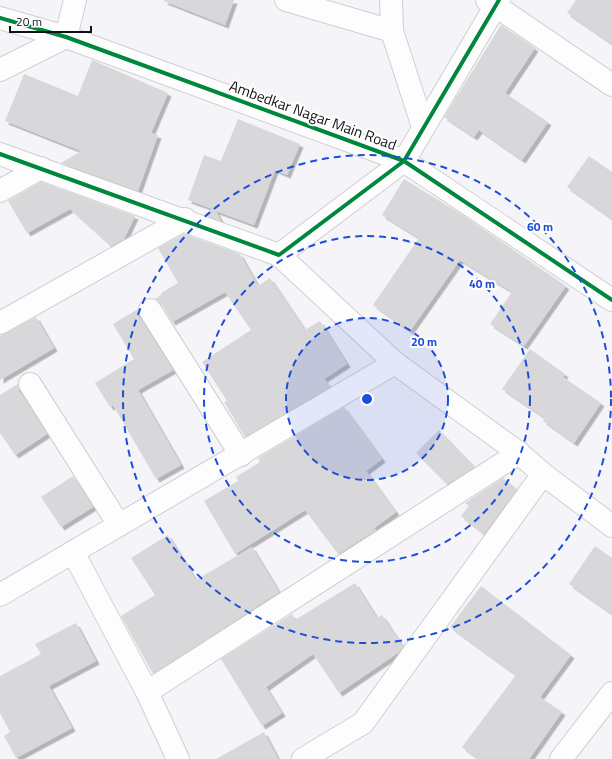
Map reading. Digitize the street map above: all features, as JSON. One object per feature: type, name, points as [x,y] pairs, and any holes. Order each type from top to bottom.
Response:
[{"type":"street","points":[[0,70],[66,37],[75,0]]},
{"type":"street","points":[[286,0],[392,31]]},
{"type":"street","points":[[391,0],[392,31],[423,127]]},
{"type":"street","points":[[280,255],[404,161],[494,2],[612,85]]},
{"type":"street","name":"Ambedkar Nagar Main Road","points":[[0,18],[66,37],[404,161],[612,300]]},
{"type":"street","points":[[0,154],[185,219],[280,255],[395,363],[519,452],[543,474],[612,526]]},
{"type":"street","points":[[0,192],[42,168]]},
{"type":"street","points":[[0,323],[185,219]]},
{"type":"street","points":[[150,310],[241,454]]},
{"type":"street","points":[[0,595],[395,363]]},
{"type":"street","points":[[30,384],[120,525]]},
{"type":"street","points":[[147,692],[519,452]]},
{"type":"street","points":[[303,759],[363,723],[543,474]]},
{"type":"street","points":[[73,552],[147,692],[178,759]]},
{"type":"street","points":[[561,759],[612,693]]},
{"type":"building","points":[[164,0],[234,0],[225,25]]},
{"type":"building","points":[[576,0],[612,0],[612,44],[567,13]]},
{"type":"building","points":[[501,25],[535,48],[505,93],[548,122],[522,160],[479,130],[474,137],[444,117]]},
{"type":"building","points":[[92,60],[168,93],[151,133],[158,135],[138,191],[61,163],[81,151],[5,121],[24,74],[78,96]]},
{"type":"building","points":[[238,119],[300,144],[287,175],[275,170],[254,225],[216,211],[221,221],[204,215],[213,209],[188,200],[204,155],[221,161]]},
{"type":"building","points":[[589,156],[612,172],[612,219],[567,187]]},
{"type":"building","points":[[404,179],[461,214],[566,286],[524,346],[490,324],[512,292],[460,260],[410,331],[373,305],[419,238],[382,215]]},
{"type":"building","points":[[41,182],[135,216],[124,239],[111,246],[70,209],[27,233],[8,201]]},
{"type":"building","points":[[184,234],[240,254],[258,286],[270,278],[305,330],[320,321],[347,364],[324,379],[330,387],[245,437],[224,402],[227,401],[202,362],[251,330],[225,292],[172,322],[161,303],[155,299],[162,294],[161,293],[178,283],[158,248]]},
{"type":"building","points":[[138,309],[139,317],[173,370],[138,390],[181,465],[156,479],[113,405],[110,407],[95,383],[134,359],[113,324]]},
{"type":"building","points":[[36,317],[54,348],[0,380],[0,336]]},
{"type":"building","points":[[530,349],[565,374],[563,377],[601,403],[574,443],[543,421],[545,418],[502,389]]},
{"type":"building","points":[[18,384],[19,391],[47,434],[15,455],[0,433],[0,395]]},
{"type":"building","points":[[344,407],[382,459],[366,471],[396,512],[374,528],[376,530],[338,554],[305,510],[235,554],[204,501],[238,481],[236,477],[260,462],[258,458]]},
{"type":"building","points":[[439,430],[475,467],[447,484],[416,453]]},
{"type":"building","points":[[73,476],[93,507],[61,527],[41,497]]},
{"type":"building","points":[[503,478],[517,489],[484,534],[461,516],[469,506],[465,503]]},
{"type":"building","points":[[168,535],[196,580],[252,547],[279,592],[153,674],[121,616],[155,595],[131,558]]},
{"type":"building","points":[[595,546],[612,558],[612,614],[569,584]]},
{"type":"building","points":[[355,583],[377,618],[382,615],[403,647],[399,652],[339,693],[313,654],[266,687],[282,713],[262,726],[221,659],[292,614],[295,620]]},
{"type":"building","points":[[481,586],[571,655],[540,697],[562,712],[529,759],[479,759],[462,747],[516,675],[450,627]]},
{"type":"building","points":[[76,623],[96,661],[49,686],[72,728],[16,758],[4,736],[10,732],[0,713],[0,676],[41,654],[35,644]]},
{"type":"building","points":[[264,732],[278,759],[216,759]]},
{"type":"cycle path","points":[[0,154],[279,255],[404,161],[499,0]]},
{"type":"cycle path","points":[[0,18],[66,37],[404,161],[612,300]]}]
